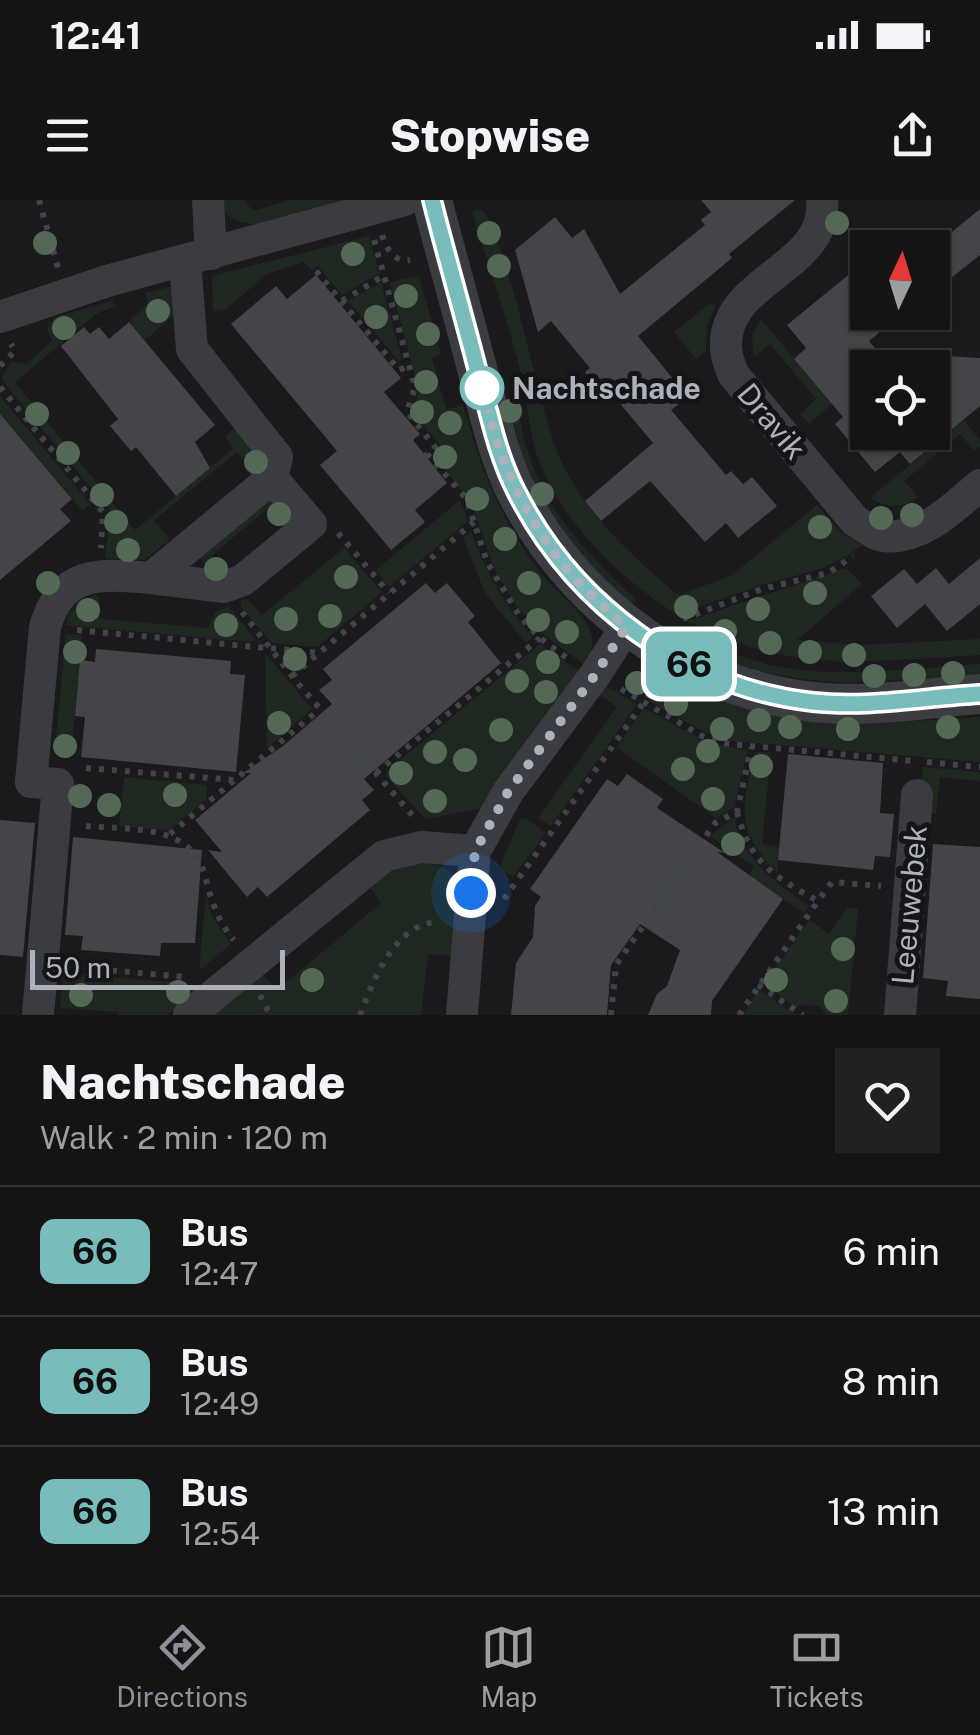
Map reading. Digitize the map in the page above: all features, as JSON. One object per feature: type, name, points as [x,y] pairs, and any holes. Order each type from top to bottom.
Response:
[{"type":"street","points":[[151,578],[272,478],[277,457],[192,350],[198,257],[208,200]]},
{"type":"street","points":[[0,317],[65,293],[406,200]]},
{"type":"street","points":[[432,200],[493,436],[516,491],[567,570],[626,627],[682,636],[714,676],[779,696],[852,703],[980,694]]},
{"type":"street","name":"Dravik","points":[[822,200],[824,212],[809,245],[742,301],[728,324],[725,347],[733,374],[745,389],[855,520],[881,536]]},
{"type":"street","points":[[38,1015],[58,784],[30,782],[50,608],[69,588],[99,574],[224,587],[243,580],[311,524],[272,478]]},
{"type":"street","points":[[881,536],[909,533],[938,520],[980,485]]},
{"type":"street","points":[[462,1015],[475,851],[508,792],[626,627]]},
{"type":"street","name":"Leeuwebek","points":[[900,1015],[918,795]]},
{"type":"street","points":[[198,1007],[384,856],[421,847],[475,851]]},
{"type":"path","points":[[38,200],[65,293]]},
{"type":"path","points":[[316,271],[399,370],[408,366]]},
{"type":"path","points":[[342,301],[384,276]]},
{"type":"path","points":[[0,386],[103,512],[99,574]]},
{"type":"path","points":[[311,524],[323,514],[389,593]]},
{"type":"path","points":[[292,676],[474,522]]},
{"type":"path","points":[[360,1015],[394,948],[410,932],[427,922],[470,920],[500,905],[700,610],[828,572],[881,536]]},
{"type":"path","points":[[224,587],[292,676],[417,821],[421,847]]},
{"type":"path","points":[[45,627],[320,652]]},
{"type":"path","points":[[376,773],[540,638]]},
{"type":"path","points":[[170,834],[320,709]]},
{"type":"path","points":[[750,748],[737,812],[743,836],[774,876],[818,901]]},
{"type":"path","points":[[32,764],[234,780]]},
{"type":"path","points":[[611,1015],[616,965],[715,823],[737,812]]},
{"type":"path","points":[[55,824],[170,834],[194,850],[224,928],[252,961]]},
{"type":"path","points":[[740,1015],[832,882],[910,889]]},
{"type":"path","points":[[42,964],[190,978],[198,1007]]},
{"type":"path","points":[[758,986],[803,1015]]},
{"type":"shaded area","points":[[218,200],[244,200],[253,211],[291,200],[350,200],[256,224],[232,218]]},
{"type":"shaded area","points":[[481,209],[501,251],[562,463],[598,518],[661,581],[678,595],[731,576],[817,505],[840,531],[862,545],[826,566],[678,615],[610,563],[570,517],[541,467],[517,358],[472,211]]},
{"type":"shaded area","points":[[369,236],[379,273],[342,295],[318,266],[312,271],[304,262],[267,274],[226,309],[213,311],[212,276]]},
{"type":"shaded area","points":[[419,276],[441,354],[432,358],[446,409],[463,405],[485,472],[515,536],[542,575],[589,628],[592,647],[585,665],[546,637],[518,608],[496,573],[472,505],[434,454],[441,446],[413,414],[419,391],[390,282]]},
{"type":"shaded area","points":[[381,282],[402,359],[398,360],[348,301]]},
{"type":"shaded area","points":[[174,286],[173,316],[145,340],[129,321],[148,304],[146,293]]},
{"type":"shaded area","points":[[112,301],[116,306],[96,314],[15,382],[135,530],[234,448],[225,437],[236,427],[263,459],[261,468],[253,471],[237,452],[154,520],[170,540],[144,560],[105,558],[110,511],[1,379],[11,362],[27,364],[52,341],[47,329],[55,317]]},
{"type":"shaded area","points":[[712,302],[715,306],[707,326],[706,351],[696,359],[674,332]]},
{"type":"shaded area","points":[[761,319],[832,404],[809,424],[800,414],[816,399],[770,344],[754,357],[752,336]]},
{"type":"shaded area","points":[[0,396],[90,504],[83,511],[0,414]]},
{"type":"shaded area","points":[[517,401],[532,463],[556,512],[591,555],[636,600],[633,606],[599,579],[544,512],[501,405]]},
{"type":"shaded area","points":[[964,420],[980,440],[980,446],[975,451],[960,434],[950,442],[950,432]]},
{"type":"shaded area","points":[[928,450],[941,450],[904,481],[918,497],[894,506],[870,498]]},
{"type":"shaded area","points":[[267,496],[291,521],[284,527],[267,509],[212,555],[226,574],[219,580],[198,556]]},
{"type":"shaded area","points":[[460,500],[468,521],[389,587],[376,570]]},
{"type":"shaded area","points":[[471,531],[496,587],[533,637],[526,643],[485,593],[463,537]]},
{"type":"shaded area","points":[[344,548],[382,592],[317,647],[272,643],[240,606],[242,600],[247,599],[262,615]]},
{"type":"shaded area","points":[[846,568],[862,584],[797,640],[859,645],[980,639],[980,655],[865,661],[796,657],[761,650],[687,621]]},
{"type":"shaded area","points":[[95,594],[100,619],[208,628],[216,611],[229,607],[256,640],[66,625],[69,613]]},
{"type":"shaded area","points":[[66,634],[82,635],[71,757],[59,755],[55,748]]},
{"type":"shaded area","points":[[693,637],[754,660],[800,670],[877,671],[980,664],[980,676],[845,683],[811,680],[755,671],[690,643]]},
{"type":"shaded area","points":[[540,644],[580,672],[484,808],[425,819],[386,776],[387,771]]},
{"type":"shaded area","points":[[265,653],[312,709],[267,749]]},
{"type":"shaded area","points":[[669,678],[741,707],[799,720],[859,723],[980,717],[980,762],[731,741],[708,734],[649,701]]},
{"type":"shaded area","points":[[602,684],[637,704],[551,826],[538,818],[617,707],[596,692]]},
{"type":"shaded area","points":[[644,708],[704,741],[747,751],[734,808],[716,818],[616,747]]},
{"type":"shaded area","points":[[755,752],[771,752],[762,844],[779,847],[777,873],[754,843],[745,817]]},
{"type":"shaded area","points":[[923,767],[980,772],[980,781],[940,777],[936,814],[931,812],[921,785]]},
{"type":"shaded area","points":[[124,777],[207,785],[206,799],[170,830],[119,826]]},
{"type":"shaded area","points":[[734,817],[753,858],[809,906],[804,913],[749,875],[754,866],[710,836]]},
{"type":"shaded area","points":[[525,818],[546,833],[513,877],[501,864],[520,819]]},
{"type":"shaded area","points":[[425,861],[449,870],[457,883],[453,956],[428,954],[421,1015],[209,1015],[260,972],[277,990],[381,903],[365,881],[379,872]]},
{"type":"shaded area","points":[[206,894],[213,918],[231,944],[199,971]]},
{"type":"shaded area","points":[[847,908],[858,909],[848,1015],[826,1015],[820,1006],[797,1008],[764,984],[809,920],[829,934]]},
{"type":"shaded area","points":[[63,973],[181,983],[190,997],[168,1015],[118,1015],[60,1008]]},
{"type":"shaded area","points":[[759,990],[796,1015],[743,1015]]},
{"type":"building","points":[[701,200],[795,200],[638,336],[688,397],[671,410],[726,475],[731,471],[743,484],[752,477],[777,506],[738,538],[726,523],[705,542],[650,481],[601,521],[585,501],[653,443],[608,389],[602,393],[585,372],[590,368],[551,321],[538,332],[515,250],[555,217],[572,238],[584,229],[620,294],[705,225],[701,220],[711,212]]},
{"type":"building","points":[[980,209],[980,255],[950,279],[950,233]]},
{"type":"building","points":[[850,274],[850,330],[882,330],[869,341],[876,350],[850,350],[850,442],[835,424],[843,417],[794,359],[806,348],[787,325]]},
{"type":"building","points":[[316,275],[401,378],[384,392],[420,434],[413,440],[447,483],[415,510],[425,522],[391,550],[320,465],[337,451],[231,324],[276,286],[287,299]]},
{"type":"building","points":[[129,322],[215,425],[195,442],[210,468],[176,496],[136,447],[131,451],[110,426],[118,419],[61,346],[84,327],[90,334],[99,327],[109,339]]},
{"type":"building","points":[[950,356],[980,358],[980,406],[950,431]]},
{"type":"building","points":[[0,414],[72,499],[60,509],[71,521],[0,580]]},
{"type":"building","points":[[857,450],[927,450],[910,464],[900,452],[875,472]]},
{"type":"building","points":[[980,558],[980,604],[947,631],[925,604],[897,628],[871,596],[904,569],[917,584],[936,568],[949,584]]},
{"type":"building","points":[[426,583],[435,593],[447,583],[475,616],[468,622],[501,663],[364,779],[374,790],[362,800],[370,810],[267,897],[258,887],[247,897],[208,850],[222,852],[195,820],[251,773],[243,773],[283,746],[332,704],[319,690],[332,680],[323,669]]},
{"type":"building","points":[[96,649],[231,661],[230,674],[245,675],[236,772],[81,757],[85,717],[75,716],[80,660],[95,662]]},
{"type":"building","points":[[788,754],[883,763],[880,813],[894,814],[890,857],[875,856],[873,870],[778,860]]},
{"type":"building","points":[[627,774],[663,799],[657,808],[725,853],[717,852],[783,899],[712,1001],[711,1015],[648,1015],[657,994],[667,986],[680,950],[640,924],[611,965],[607,1015],[511,1015],[516,963],[533,937],[535,906],[541,897],[530,889],[607,779],[618,786]]},
{"type":"building","points":[[0,820],[35,823],[23,957],[0,955]]},
{"type":"building","points":[[73,837],[202,850],[195,943],[161,943],[160,956],[81,950],[83,936],[65,935]]},
{"type":"building","points":[[933,844],[980,847],[980,999],[946,996],[948,981],[923,978]]},
{"type":"bus line","name":"66","points":[[432,200],[493,436],[516,491],[567,570],[626,627],[714,676],[779,696],[852,703],[980,694]]},
{"type":"place","name":"Nachtschade","points":[[482,388]]},
{"type":"route","points":[[471,893],[475,851],[508,792],[626,627],[567,570],[516,491],[493,436],[480,378],[482,388]]}]
